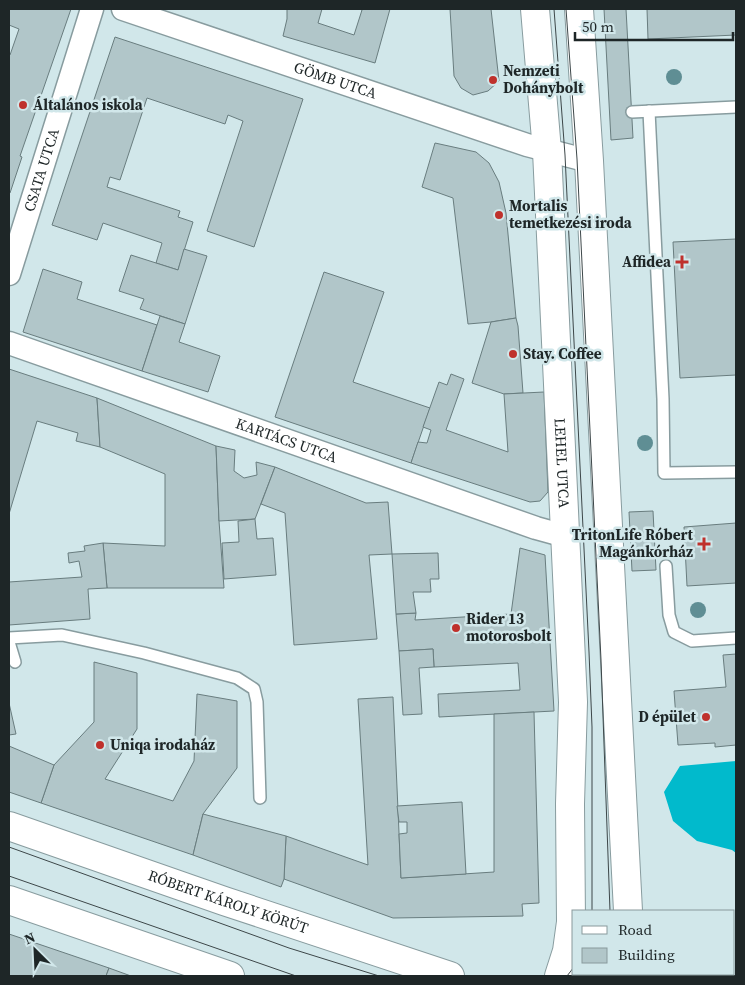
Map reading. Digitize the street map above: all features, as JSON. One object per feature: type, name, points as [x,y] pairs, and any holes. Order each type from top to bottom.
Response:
[{"type":"main road","name":"LEHEL UTCA","points":[[535,9],[547,151],[573,702],[570,804],[571,922],[567,951],[559,976]]},
{"type":"main road","points":[[579,9],[592,114],[588,161],[628,910]]},
{"type":"main road","name":"RÓBERT KÁROLY KÖRÚT","points":[[9,826],[224,901],[450,976]]},
{"type":"main road","points":[[9,900],[230,976]]},
{"type":"street","name":"CSATA UTCA","points":[[9,274],[92,9]]},
{"type":"street","name":"GÖMB UTCA","points":[[123,9],[547,151],[588,161]]},
{"type":"street","name":"KARTÁCS UTCA","points":[[9,343],[517,521],[565,536]]},
{"type":"lane","points":[[632,112],[736,106]]},
{"type":"lane","points":[[649,111],[663,407],[664,473],[736,472]]},
{"type":"lane","points":[[666,566],[669,615],[674,632],[692,641],[736,638]]},
{"type":"lane","points":[[9,638],[62,635],[144,652],[237,678],[254,689],[257,702],[260,798]]},
{"type":"lane","points":[[9,642],[15,662]]},
{"type":"shaded area","points":[[736,761],[736,853],[732,850],[697,841],[673,821],[664,792],[680,766]]},
{"type":"building","name":"Általános iskola","points":[[9,9],[71,9],[20,156],[22,157],[10,193],[9,54],[19,29],[9,25]]},
{"type":"building","points":[[287,9],[322,9],[318,23],[354,35],[362,10],[359,9],[390,9],[375,63],[283,36]]},
{"type":"building","points":[[450,9],[491,9],[499,81],[488,91],[473,95],[461,88],[454,76]]},
{"type":"building","points":[[604,9],[626,9],[633,138],[611,140]]},
{"type":"building","points":[[647,9],[736,9],[736,35],[648,39]]},
{"type":"building","points":[[115,37],[303,99],[254,247],[207,231],[243,121],[228,115],[225,124],[147,98],[120,180],[110,177],[107,187],[180,211],[178,217],[193,222],[178,270],[156,263],[162,243],[103,223],[97,240],[52,225]]},
{"type":"building","points":[[435,143],[476,152],[489,163],[499,182],[506,213],[516,318],[468,324],[453,198],[422,187]]},
{"type":"building","points":[[736,239],[736,375],[680,378],[673,242]]},
{"type":"building","points":[[184,249],[207,256],[185,324],[140,309],[144,299],[119,291],[131,255],[178,270]]},
{"type":"building","points":[[43,269],[82,282],[77,299],[157,325],[142,371],[23,332]]},
{"type":"building","points":[[324,272],[384,292],[353,382],[430,408],[411,463],[275,417]]},
{"type":"building","points":[[160,316],[185,324],[179,342],[220,356],[208,392],[142,371]]},
{"type":"building","points":[[516,318],[523,393],[504,394],[472,383],[491,322]]},
{"type":"building","points":[[9,369],[97,398],[100,447],[76,441],[78,433],[37,421],[9,514]]},
{"type":"building","points":[[451,374],[464,379],[446,430],[508,452],[504,394],[544,392],[548,492],[540,501],[530,502],[411,463],[418,442],[427,443],[431,430],[423,427],[439,382],[447,385]]},
{"type":"building","points":[[97,398],[216,446],[224,588],[107,588],[103,543],[165,546],[165,474],[100,447]]},
{"type":"building","points":[[216,446],[235,450],[234,471],[244,478],[257,475],[256,462],[275,467],[255,519],[219,521]]},
{"type":"building","points":[[275,467],[366,503],[388,502],[392,554],[369,555],[377,639],[294,645],[285,513],[261,504]]},
{"type":"building","points":[[653,511],[656,570],[632,571],[629,512]]},
{"type":"building","points":[[255,519],[257,539],[273,538],[276,575],[224,579],[222,543],[239,542],[238,521]]},
{"type":"building","points":[[736,523],[736,583],[687,586],[684,527]]},
{"type":"building","points":[[103,543],[107,588],[88,589],[90,619],[9,625],[9,582],[82,577],[79,561],[69,563],[68,553],[85,551],[84,546]]},
{"type":"building","points":[[520,548],[545,555],[554,711],[439,717],[438,694],[520,690],[518,663],[434,667],[433,649],[399,651],[396,614],[416,613],[415,620],[511,614]]},
{"type":"building","points":[[438,553],[439,579],[430,579],[431,592],[413,592],[416,613],[396,614],[392,554]]},
{"type":"building","points":[[433,649],[434,667],[419,668],[422,714],[403,715],[399,651]]},
{"type":"building","name":"D épület","points":[[736,654],[736,745],[715,747],[715,743],[678,745],[674,691],[726,687],[723,655]]},
{"type":"building","name":"Uniqa irodaház","points":[[94,662],[137,673],[137,729],[105,779],[173,801],[194,761],[197,694],[237,701],[237,768],[203,814],[193,855],[41,803],[54,765],[94,722]]},
{"type":"building","points":[[393,697],[401,878],[494,872],[494,714],[534,712],[539,903],[522,904],[523,916],[393,918],[284,879],[286,836],[368,865],[358,699]]},
{"type":"building","points":[[9,703],[16,734],[9,735]]},
{"type":"building","points":[[9,746],[54,765],[41,803],[9,792]]},
{"type":"building","points":[[462,802],[466,874],[401,878],[399,834],[407,833],[407,822],[399,822],[397,806]]},
{"type":"building","points":[[203,814],[286,836],[284,879],[281,887],[193,855]]},
{"type":"building","points":[[9,934],[109,968],[106,976],[9,976]]},
{"type":"building","points":[[109,968],[131,976],[106,976]]},
{"type":"tram line","points":[[554,9],[565,155],[589,652],[592,727],[592,910]]},
{"type":"tram line","points":[[566,9],[577,159],[601,660],[610,910]]},
{"type":"tram line","points":[[9,847],[289,948],[379,976]]},
{"type":"tram line","points":[[9,876],[296,976]]},
{"type":"tram line","points":[[567,976],[572,970]]},
{"type":"place","name":"Nemzeti Dohánybolt","points":[[493,80]]},
{"type":"place","name":"Általános iskola","points":[[23,105]]},
{"type":"place","name":"Mortalis temetkezési iroda","points":[[499,215]]},
{"type":"place","name":"Affidea","points":[[682,262]]},
{"type":"place","name":"Stay. Coffee","points":[[513,354]]},
{"type":"place","name":"TritonLife Róbert Magánkórház","points":[[704,544]]},
{"type":"place","name":"Rider 13 motorosbolt","points":[[456,628]]},
{"type":"place","name":"D épület","points":[[706,717]]},
{"type":"place","name":"Uniqa irodaház","points":[[100,745]]}]
